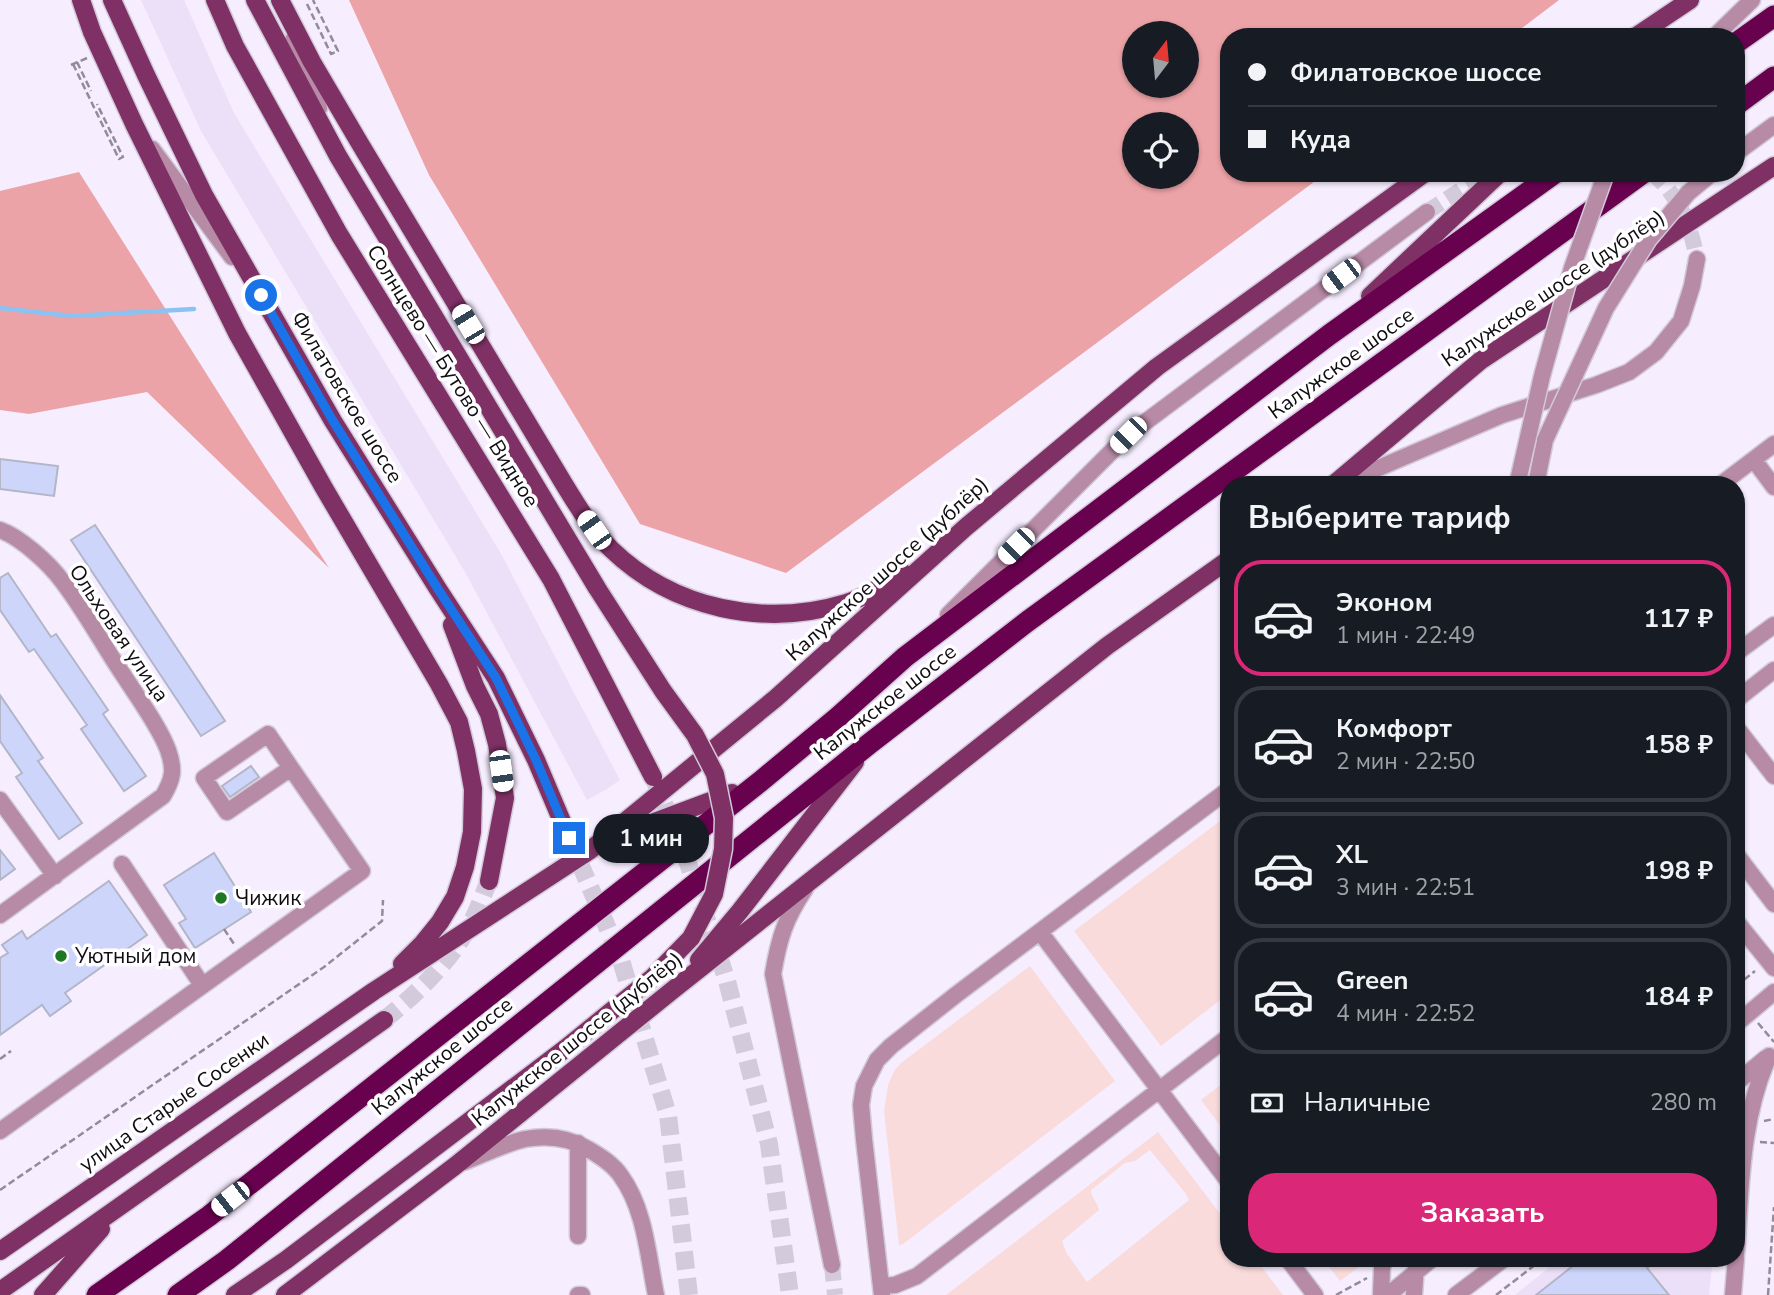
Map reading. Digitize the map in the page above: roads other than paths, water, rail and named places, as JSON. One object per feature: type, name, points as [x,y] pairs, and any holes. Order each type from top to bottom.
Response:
[{"type":"highway","points":[[1745,37],[1774,16]]},
{"type":"highway","points":[[1745,98],[1774,77]]},
{"type":"highway","name":"Калужское шоссе","points":[[97,1295],[209,1216],[761,781],[905,657],[1329,335],[1542,182]]},
{"type":"highway","name":"Калужское шоссе","points":[[1227,476],[1631,182]]},
{"type":"highway","name":"Калужское шоссе","points":[[178,1295],[238,1251],[869,744],[1028,621],[1220,481]]},
{"type":"main road","points":[[81,0],[92,32],[134,124],[237,333],[439,684],[458,722],[473,789],[472,832],[465,867],[455,897],[440,922],[423,943],[374,991]]},
{"type":"main road","name":"Филатовское шоссе","points":[[112,0],[204,195],[333,421],[438,589]]},
{"type":"main road","name":"Солнцево — Бутово — Видное","points":[[215,0],[235,46],[339,234],[551,579],[653,777]]},
{"type":"main road","points":[[235,1295],[286,1260],[566,1048],[652,978],[691,938],[714,894],[723,849],[724,818],[715,774],[695,735],[663,691],[597,588],[338,156],[255,0]]},
{"type":"main road","points":[[279,0],[345,119],[569,493],[594,530],[630,565],[671,590],[694,601],[721,609],[757,614],[811,611],[847,603],[873,592],[966,527]]},
{"type":"main road","points":[[1649,28],[1690,0]]},
{"type":"main road","points":[[1653,28],[1659,22]]},
{"type":"main road","name":"Калужское шоссе (дублёр)","points":[[1344,476],[1480,361],[1774,166]]},
{"type":"main road","name":"Калужское шоссе (дублёр)","points":[[374,991],[589,851],[776,698],[966,527],[1157,367],[1413,182]]},
{"type":"main road","points":[[1329,335],[1490,182]]},
{"type":"main road","name":"Калужское шоссе (дублёр)","points":[[285,1295],[455,1166],[1107,646],[1220,566]]},
{"type":"main road","points":[[438,589],[496,678],[536,760],[569,838]]},
{"type":"main road","points":[[438,589],[497,744],[505,798],[489,881]]},
{"type":"main road","points":[[674,989],[740,911],[869,744]]},
{"type":"main road","points":[[589,851],[761,781]]},
{"type":"main road","name":"улица Старые Сосенки","points":[[0,1251],[374,991]]},
{"type":"main road","points":[[0,1291],[384,1020]]},
{"type":"main road","points":[[43,1295],[122,1205]]},
{"type":"street","points":[[279,0],[338,156]]},
{"type":"street","points":[[1723,28],[1752,0]]},
{"type":"street","points":[[134,124],[261,295]]},
{"type":"street","points":[[1745,146],[1774,125]]},
{"type":"street","points":[[1519,476],[1542,376],[1572,268],[1603,182]]},
{"type":"street","points":[[1538,476],[1545,440],[1606,308],[1649,239],[1688,193],[1701,182]]},
{"type":"street","points":[[905,657],[1128,435],[1427,212]]},
{"type":"street","points":[[1360,476],[1502,415],[1629,372],[1656,352],[1681,321],[1697,259]]},
{"type":"street","points":[[1732,476],[1774,444]]},
{"type":"street","points":[[1754,460],[1774,487]]},
{"type":"street","name":"Ольховая улица","points":[[0,530],[10,534],[39,557],[61,579],[152,720],[168,749],[171,765],[172,781],[163,796],[55,876]]},
{"type":"street","points":[[1745,646],[1774,625]]},
{"type":"street","points":[[1745,693],[1774,670]]},
{"type":"street","points":[[0,1131],[362,871],[292,768],[268,734],[204,778],[227,812],[292,768]]},
{"type":"street","points":[[1745,739],[1774,776]]},
{"type":"street","points":[[1220,796],[891,1046],[877,1060],[867,1077],[861,1105],[882,1291],[917,1276],[1220,1043]]},
{"type":"street","points":[[0,800],[55,876],[0,915]]},
{"type":"street","points":[[122,864],[202,985]]},
{"type":"street","points":[[1745,866],[1774,904]]},
{"type":"street","points":[[810,882],[790,911],[777,946],[773,974],[832,1265]]},
{"type":"street","points":[[1041,932],[1220,1170]]},
{"type":"street","points":[[1745,932],[1774,968]]},
{"type":"street","points":[[1745,1016],[1774,992]]},
{"type":"street","points":[[1745,1076],[1771,1054]]},
{"type":"street","points":[[1745,1141],[1756,1088],[1771,1054]]},
{"type":"street","points":[[455,1166],[523,1139],[553,1136],[578,1143],[603,1158],[621,1175],[634,1199],[656,1295]]},
{"type":"street","points":[[578,1143],[578,1236]]},
{"type":"street","points":[[1294,1267],[1315,1295]]},
{"type":"street","points":[[1381,1295],[1382,1267]]},
{"type":"street","points":[[1388,1295],[1414,1267]]},
{"type":"street","points":[[1414,1295],[1416,1267]]},
{"type":"street","points":[[1457,1295],[1493,1267]]},
{"type":"street","points":[[1733,1295],[1735,1267]]},
{"type":"waterway","points":[[0,308],[71,316],[194,309]]},
{"type":"tunnel","points":[[1427,212],[1473,182]]},
{"type":"tunnel","points":[[1661,182],[1677,201],[1691,235],[1697,259]]},
{"type":"tunnel","points":[[654,779],[688,863],[727,981],[769,1144],[790,1295]]},
{"type":"tunnel","points":[[569,838],[620,957],[668,1115],[689,1295]]},
{"type":"tunnel","points":[[384,1020],[423,985],[457,946],[474,917],[489,881]]},
{"type":"tunnel","points":[[832,1265],[835,1295]]},
{"type":"place","name":"Чижик","points":[[221,898]]},
{"type":"place","name":"Уютный дом","points":[[61,956]]}]
